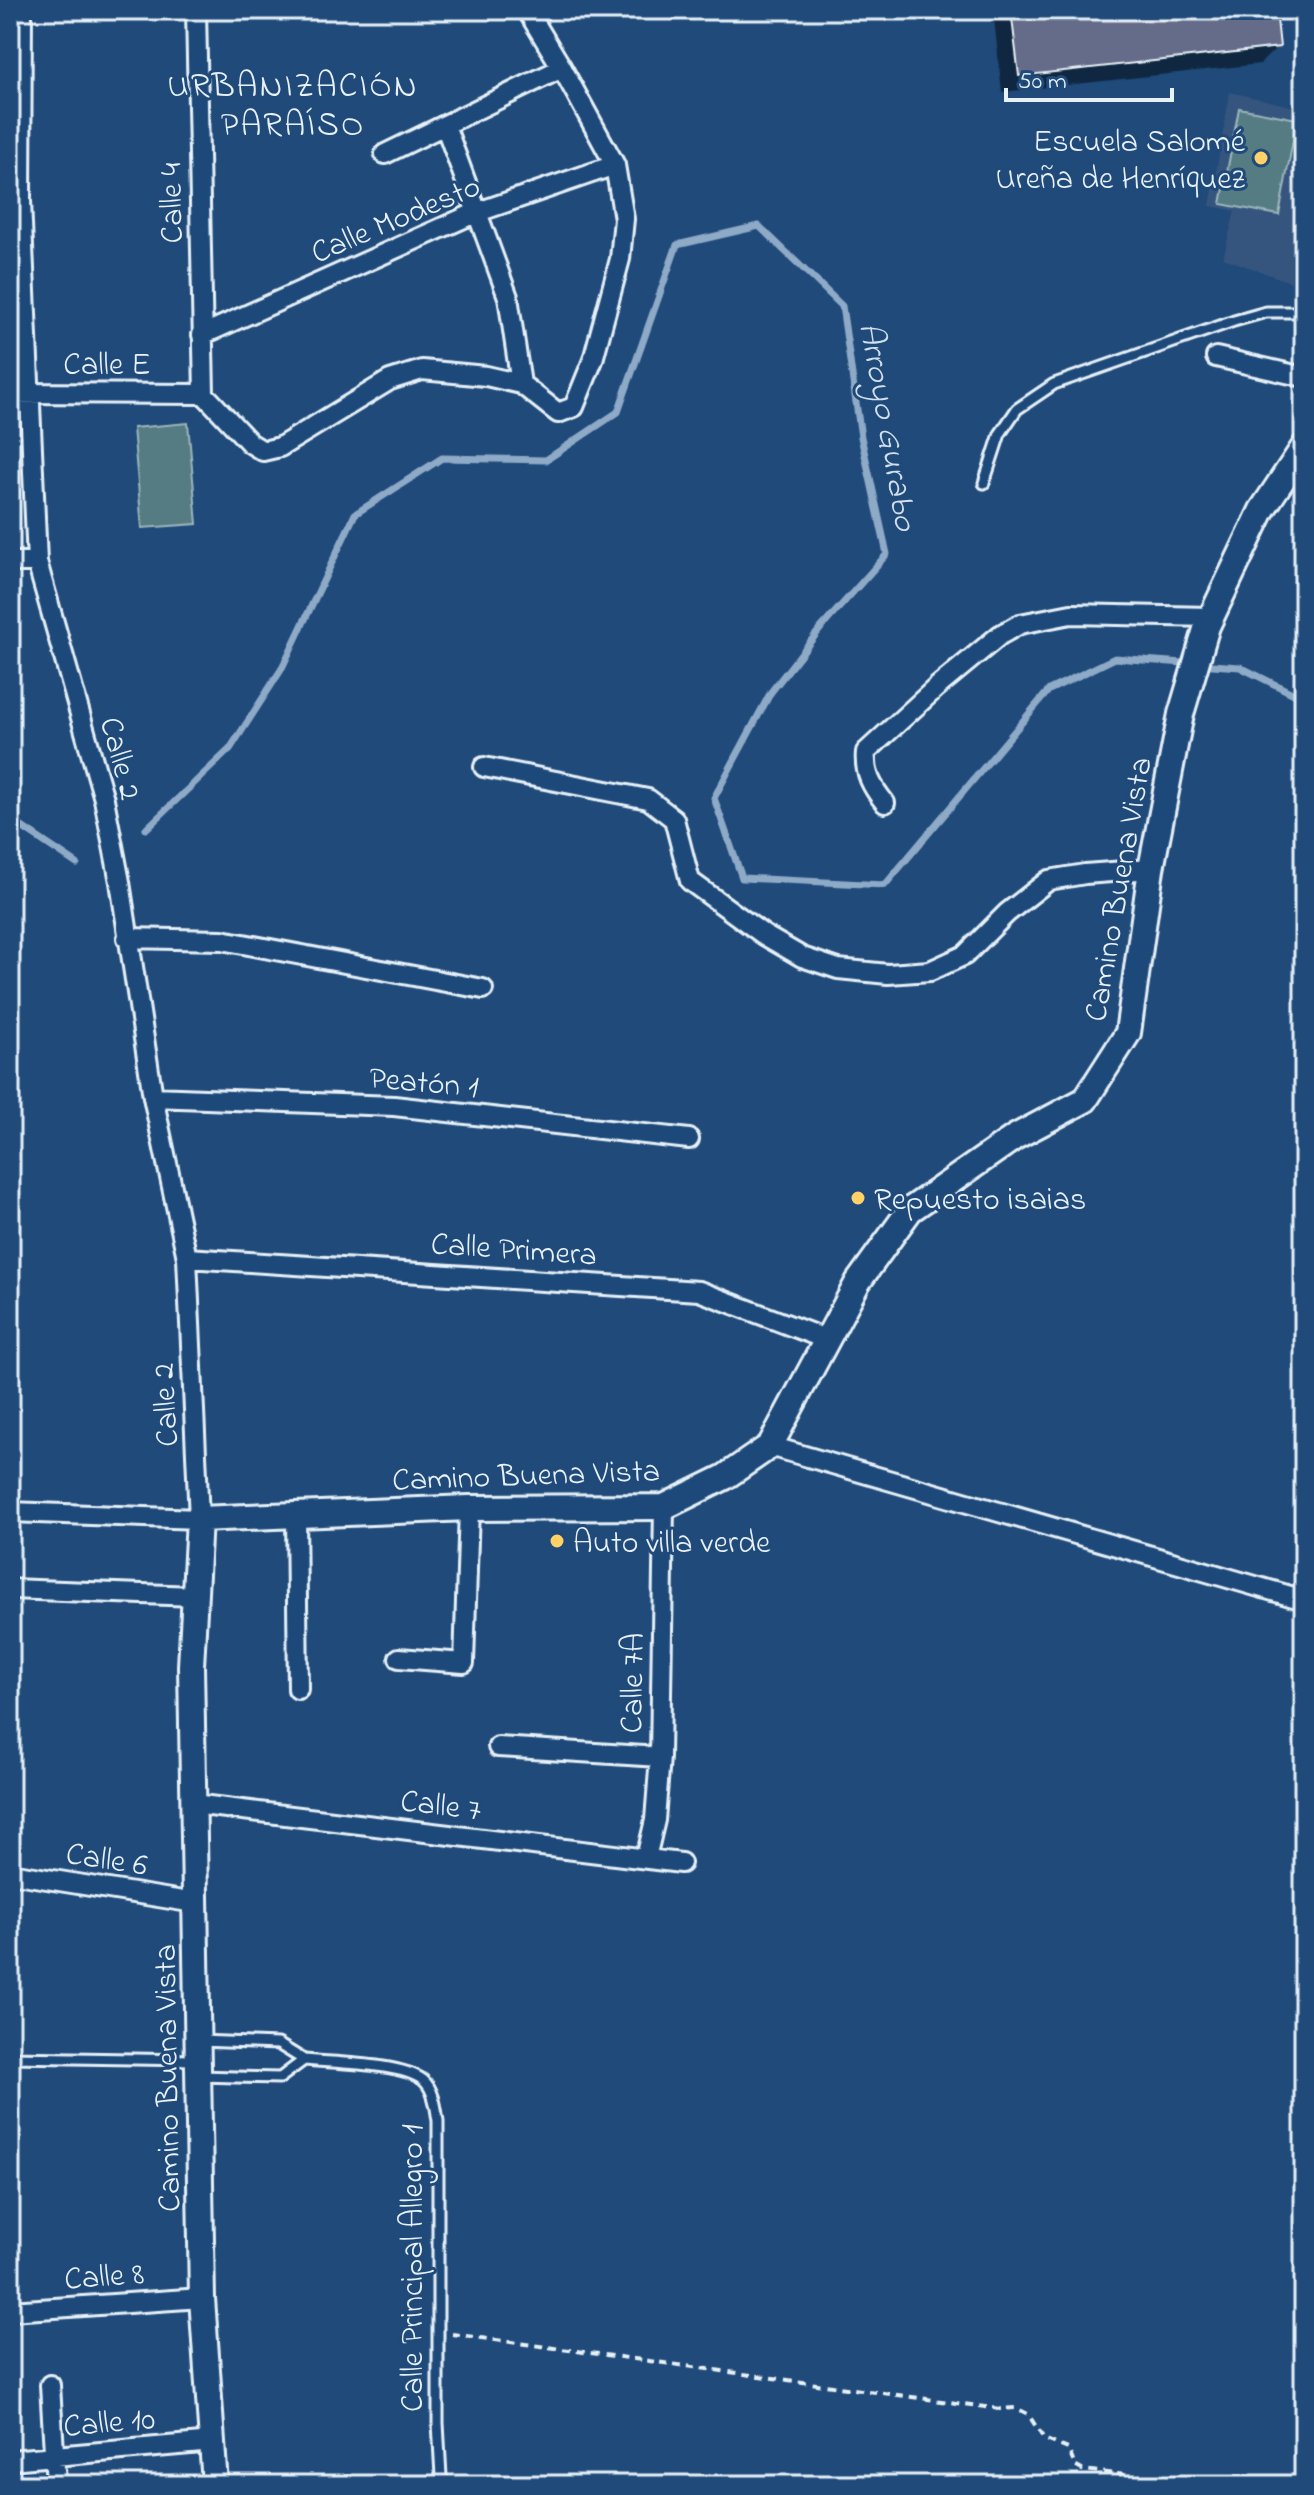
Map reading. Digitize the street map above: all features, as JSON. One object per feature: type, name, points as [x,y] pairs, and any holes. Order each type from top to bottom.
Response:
[{"type":"street","name":"Calle 2","points":[[22,10],[16,201],[20,393],[37,562],[104,799],[153,1097],[187,1258],[199,1519]]},
{"type":"street","name":"Calle 4","points":[[196,10],[204,394]]},
{"type":"street","points":[[204,394],[250,443],[263,451],[280,447],[390,380],[422,370],[486,376],[521,384],[558,413],[574,407],[593,360],[624,237],[624,219],[615,165],[527,10]]},
{"type":"street","points":[[385,154],[562,68]]},
{"type":"street","points":[[445,125],[508,297],[521,384]]},
{"type":"street","name":"Calle Modesto","points":[[202,335],[475,213],[615,165]]},
{"type":"street","points":[[1216,357],[1304,377]]},
{"type":"street","name":"Calle E","points":[[20,393],[204,394]]},
{"type":"street","name":"Camino Buena Vista","points":[[215,2485],[202,2298],[193,1804],[191,1666],[199,1519],[469,1508],[664,1507],[725,1477],[770,1446],[858,1282],[910,1210],[1015,1137],[1085,1100],[1128,1033],[1151,869],[1181,714],[1209,622],[1262,510],[1304,447]]},
{"type":"street","points":[[10,562],[37,562]]},
{"type":"street","points":[[885,803],[869,779],[865,765],[866,752],[1000,635],[1020,624],[1071,614],[1209,622]]},
{"type":"street","points":[[484,767],[648,799],[659,805],[674,819],[690,881],[764,935],[802,957],[838,969],[888,974],[930,971],[965,955],[1007,913],[1049,880],[1151,869]]},
{"type":"street","points":[[127,938],[222,940],[483,989]]},
{"type":"street","name":"Peatón 1","points":[[153,1097],[394,1106],[689,1139]]},
{"type":"street","name":"Calle Primera","points":[[187,1258],[699,1291],[828,1340]]},
{"type":"street","points":[[770,1446],[1304,1600]]},
{"type":"street","name":"Calle 7A","points":[[646,1858],[655,1820],[660,1757],[664,1507]]},
{"type":"street","points":[[399,1658],[464,1663],[469,1508]]},
{"type":"street","points":[[10,1512],[199,1519]]},
{"type":"street","points":[[296,1514],[298,1689]]},
{"type":"street","points":[[10,1589],[195,1596]]},
{"type":"street","points":[[498,1747],[660,1757]]},
{"type":"street","name":"Calle 7","points":[[193,1804],[681,1863]]},
{"type":"street","name":"Calle 6","points":[[10,1873],[195,1903]]},
{"type":"street","name":"Calle 8","points":[[10,2311],[202,2298]]},
{"type":"street","points":[[50,2385],[56,2485]]},
{"type":"street","name":"Calle 10","points":[[10,2460],[213,2442]]},
{"type":"lane","points":[[984,483],[1000,434],[1017,409],[1054,384],[1234,321],[1266,312],[1304,312]]},
{"type":"lane","name":"Calle Principal Allegro 1","points":[[198,2059],[278,2044],[304,2060],[404,2070],[425,2081],[435,2102],[438,2121],[438,2436],[441,2476],[445,2485]]},
{"type":"lane","points":[[10,2057],[198,2059],[280,2078],[304,2060]]},
{"type":"path","points":[[438,2332],[1000,2409],[1016,2408],[1034,2420],[1044,2439],[1068,2449],[1075,2466],[1082,2470],[1210,2485]]},
{"type":"shaded area","name":"Escuela Salomé Ureña de Henríquez","points":[[1230,92],[1304,109],[1304,287],[1223,258],[1235,211],[1210,206]]},
{"type":"green space","points":[[1239,108],[1297,119],[1279,215],[1221,204]]},
{"type":"green space","points":[[188,423],[197,524],[142,528],[133,428]]},
{"type":"building","points":[[1011,10],[1276,10],[1280,47],[1019,76]]},
{"type":"waterway","name":"Arroyo Gurabo","points":[[146,829],[230,749],[281,670],[355,514],[442,458],[546,460],[618,412],[677,245],[759,226],[842,306],[861,437],[887,554],[821,628],[771,692],[714,798],[742,878],[885,885],[1049,690],[1115,658],[1240,667],[1304,699]]},
{"type":"waterway","name":"Arroyo Gurabo","points":[[10,819],[77,864]]},
{"type":"place","name":"Escuela Salomé Ureña de Henríquez","points":[[1261,158]]},
{"type":"place","name":"Repuesto isaias","points":[[858,1198]]},
{"type":"place","name":"Auto villa verde","points":[[557,1541]]},
{"type":"district","name":"URBANIZACIÓN PARAÍSO","points":[[293,104]]}]
